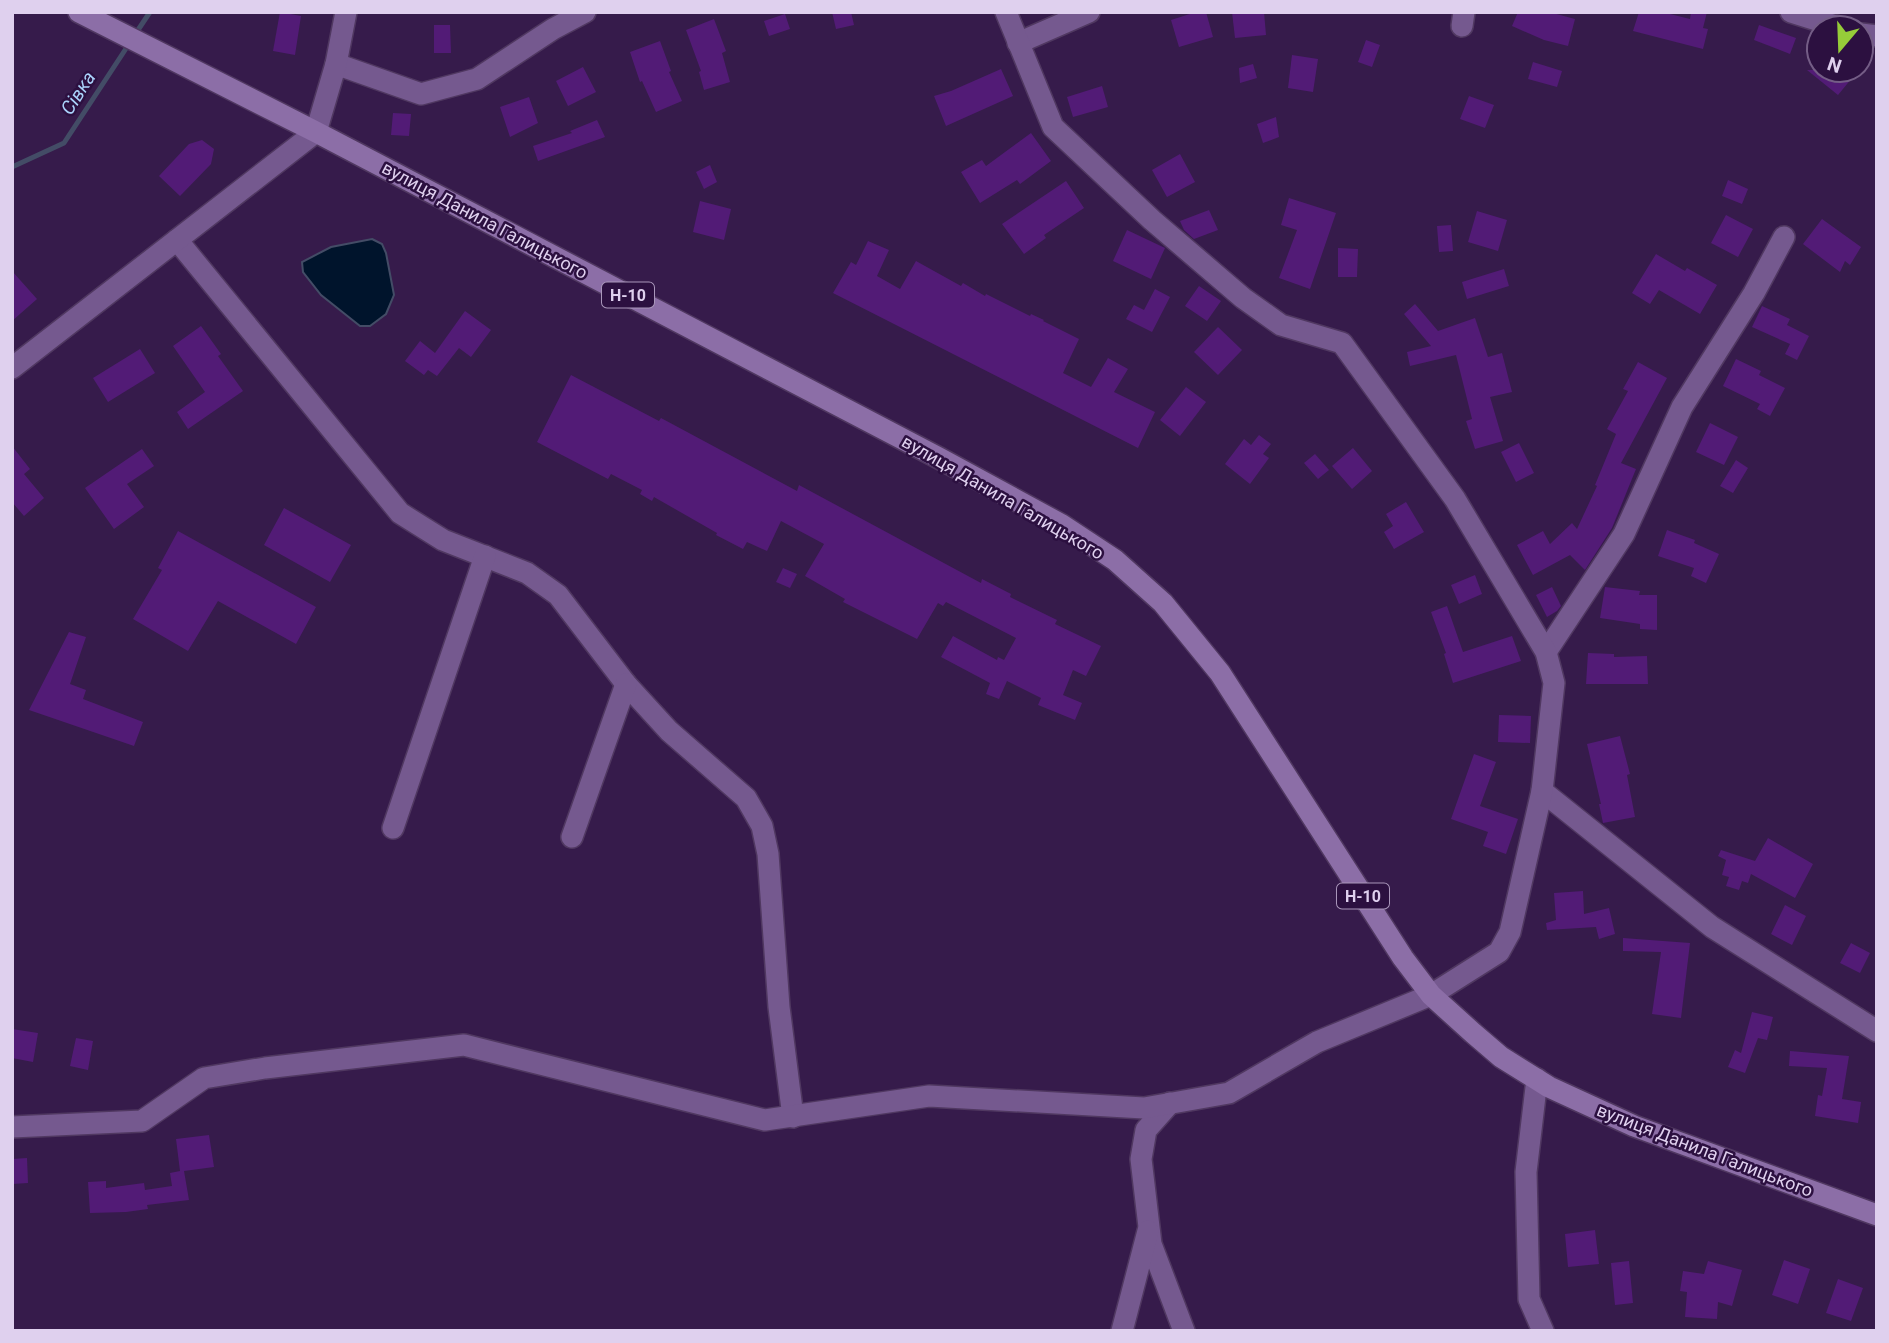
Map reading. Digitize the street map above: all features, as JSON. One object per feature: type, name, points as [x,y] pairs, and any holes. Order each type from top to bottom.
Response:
[{"type":"main road","name":"вулиця Данила Галицького","points":[[79,12],[316,132],[939,458],[1062,525],[1115,560],[1163,603],[1220,673],[1403,958],[1431,995],[1501,1057],[1537,1079],[1634,1126],[1877,1215]]},
{"type":"street","points":[[12,368],[316,132],[346,12]]},
{"type":"street","points":[[335,64],[421,94],[477,79],[584,12]]},
{"type":"street","points":[[12,1127],[142,1121],[204,1078],[265,1068],[464,1045],[765,1120],[929,1096],[1144,1108],[1229,1093],[1317,1042],[1431,995],[1499,951],[1510,932],[1542,791],[1553,684],[1546,652],[1455,499],[1342,343],[1281,325],[1243,298],[1152,220],[1053,127],[1006,12]]},
{"type":"street","points":[[1018,43],[1089,12]]},
{"type":"street","points":[[1546,652],[1624,534],[1682,407],[1754,293],[1784,237]]},
{"type":"street","points":[[177,240],[400,513],[443,540],[527,573],[558,595],[626,684],[669,731],[746,798],[762,826],[768,854],[779,1007],[793,1117]]},
{"type":"street","points":[[393,828],[485,556]]},
{"type":"street","points":[[572,837],[626,684]]},
{"type":"street","points":[[1542,791],[1712,927],[1877,1031]]},
{"type":"street","points":[[1537,1079],[1526,1172],[1529,1298],[1543,1331]]},
{"type":"street","points":[[1170,1103],[1146,1130],[1141,1159],[1152,1244],[1184,1331]]},
{"type":"street","points":[[1122,1331],[1149,1225]]},
{"type":"water","points":[[372,239],[382,244],[386,253],[394,295],[386,314],[370,326],[360,326],[321,295],[303,272],[302,262],[331,247]]},
{"type":"building","points":[[280,12],[301,16],[295,55],[273,51]]},
{"type":"building","points":[[832,12],[851,12],[854,25],[836,29]]},
{"type":"building","points":[[1196,12],[1206,12],[1213,37],[1179,47],[1171,20]]},
{"type":"building","points":[[1232,12],[1264,12],[1266,35],[1235,38]]},
{"type":"building","points":[[1518,12],[1549,12],[1575,19],[1568,46],[1544,40],[1512,26]]},
{"type":"building","points":[[1639,12],[1662,12],[1690,19],[1691,12],[1707,12],[1703,28],[1708,29],[1703,49],[1633,31]]},
{"type":"building","points":[[785,14],[790,29],[769,36],[764,21]]},
{"type":"building","points":[[714,19],[726,51],[722,53],[730,82],[704,90],[699,72],[701,71],[686,30]]},
{"type":"building","points":[[434,25],[450,25],[451,53],[434,53]]},
{"type":"building","points":[[1759,25],[1796,38],[1790,54],[1754,40]]},
{"type":"building","points":[[1366,40],[1380,45],[1372,67],[1358,62]]},
{"type":"building","points":[[660,41],[671,71],[669,72],[682,101],[656,112],[642,81],[640,82],[630,52]]},
{"type":"building","points":[[1292,55],[1318,59],[1313,92],[1288,88]]},
{"type":"building","points":[[1533,62],[1562,71],[1557,87],[1528,79]]},
{"type":"building","points":[[1253,64],[1257,78],[1240,83],[1239,68]]},
{"type":"building","points":[[583,67],[596,92],[568,106],[556,81]]},
{"type":"building","points":[[1001,69],[1013,96],[946,126],[934,96]]},
{"type":"building","points":[[1824,84],[1847,84],[1838,95]]},
{"type":"building","points":[[1102,86],[1108,107],[1073,117],[1067,97]]},
{"type":"building","points":[[1469,96],[1494,105],[1485,128],[1460,119]]},
{"type":"building","points":[[529,97],[538,123],[510,137],[500,107]]},
{"type":"building","points":[[393,113],[411,114],[409,136],[391,135]]},
{"type":"building","points":[[1276,117],[1279,137],[1263,143],[1257,124]]},
{"type":"building","points":[[597,120],[605,137],[538,161],[533,146],[572,133],[570,131]]},
{"type":"building","points":[[1031,133],[1051,161],[1020,184],[1017,180],[980,203],[961,172],[982,160],[986,166]]},
{"type":"building","points":[[202,140],[214,149],[211,164],[180,196],[159,176],[189,144]]},
{"type":"building","points":[[1180,154],[1195,182],[1167,197],[1152,170]]},
{"type":"building","points":[[710,165],[717,182],[704,189],[696,172]]},
{"type":"building","points":[[1728,180],[1748,189],[1742,204],[1722,196]]},
{"type":"building","points":[[1066,181],[1084,208],[1044,235],[1046,238],[1024,254],[1002,224]]},
{"type":"building","points":[[1289,198],[1336,213],[1310,289],[1279,278],[1297,230],[1281,225]]},
{"type":"building","points":[[700,201],[731,209],[724,240],[693,232]]},
{"type":"building","points":[[1209,210],[1218,230],[1194,239],[1184,230],[1180,221]]},
{"type":"building","points":[[1477,211],[1507,220],[1498,251],[1468,242]]},
{"type":"building","points":[[1726,215],[1753,229],[1738,257],[1711,243]]},
{"type":"building","points":[[1822,219],[1861,247],[1850,265],[1845,261],[1840,272],[1803,244]]},
{"type":"building","points":[[1451,225],[1453,251],[1439,252],[1437,226]]},
{"type":"building","points":[[1127,230],[1165,248],[1151,279],[1113,261]]},
{"type":"building","points":[[868,241],[889,250],[877,276],[900,289],[916,261],[961,286],[963,283],[985,296],[986,294],[1030,316],[1031,314],[1079,339],[1063,373],[1091,387],[1108,358],[1128,369],[1114,392],[1155,412],[1138,448],[833,293],[851,262],[856,265]]},
{"type":"building","points":[[1338,248],[1358,249],[1357,277],[1338,277]]},
{"type":"building","points":[[1656,254],[1717,285],[1700,314],[1659,290],[1650,304],[1632,293]]},
{"type":"building","points":[[1504,269],[1509,286],[1467,299],[1462,282]]},
{"type":"building","points":[[12,271],[37,299],[12,321]]},
{"type":"building","points":[[1199,286],[1221,301],[1207,321],[1185,306]]},
{"type":"building","points":[[1155,289],[1170,297],[1152,332],[1126,319],[1134,305],[1144,310]]},
{"type":"building","points":[[1415,304],[1438,331],[1475,318],[1488,357],[1502,353],[1512,392],[1490,397],[1503,441],[1475,449],[1466,421],[1472,419],[1456,355],[1410,366],[1407,352],[1431,346],[1404,314]]},
{"type":"building","points":[[1762,306],[1790,319],[1787,325],[1809,336],[1797,360],[1785,354],[1790,344],[1752,327]]},
{"type":"building","points":[[465,311],[491,330],[471,357],[459,348],[437,376],[428,370],[424,375],[405,361],[420,341],[435,353]]},
{"type":"building","points":[[201,326],[243,391],[188,429],[177,412],[205,392],[173,346]]},
{"type":"building","points":[[1218,327],[1242,350],[1218,375],[1194,352]]},
{"type":"building","points":[[140,349],[155,373],[108,402],[93,378]]},
{"type":"building","points":[[1736,359],[1761,371],[1759,375],[1785,388],[1770,416],[1757,409],[1760,404],[1723,386]]},
{"type":"building","points":[[1638,362],[1667,378],[1621,463],[1636,469],[1612,528],[1585,570],[1570,555],[1533,575],[1517,545],[1543,531],[1550,544],[1572,523],[1577,529],[1597,486],[1595,485],[1616,434],[1607,429],[1628,391],[1623,389]]},
{"type":"building","points":[[571,375],[659,421],[661,418],[797,491],[799,485],[981,583],[982,579],[1011,594],[1010,597],[1057,620],[1055,624],[1101,646],[1086,676],[1073,670],[1063,695],[1082,703],[1075,720],[1038,705],[1041,698],[1007,681],[999,699],[986,694],[990,683],[941,657],[953,636],[997,660],[998,657],[1004,660],[1016,638],[946,602],[943,606],[938,603],[917,639],[843,602],[845,599],[805,576],[824,544],[781,521],[767,551],[747,542],[743,549],[654,497],[652,501],[640,494],[642,490],[611,474],[608,479],[537,442]]},
{"type":"building","points":[[1186,387],[1206,402],[1180,436],[1160,420]]},
{"type":"building","points":[[1710,423],[1738,437],[1724,465],[1696,452]]},
{"type":"building","points":[[1259,435],[1271,444],[1263,454],[1269,458],[1250,484],[1225,464],[1244,439],[1251,445]]},
{"type":"building","points":[[1519,443],[1534,473],[1516,482],[1501,452]]},
{"type":"building","points":[[12,446],[30,469],[24,474],[44,498],[24,516],[12,502]]},
{"type":"building","points":[[1353,448],[1372,471],[1352,489],[1332,466]]},
{"type":"building","points":[[142,449],[154,466],[127,484],[144,507],[114,529],[85,488]]},
{"type":"building","points":[[1315,454],[1329,470],[1318,479],[1304,463]]},
{"type":"building","points":[[1736,460],[1748,468],[1733,493],[1720,486]]},
{"type":"building","points":[[1406,502],[1424,532],[1394,549],[1384,532],[1393,526],[1386,514]]},
{"type":"building","points":[[284,508],[351,545],[330,582],[264,545]]},
{"type":"building","points":[[1667,530],[1695,540],[1694,543],[1719,554],[1706,583],[1691,576],[1694,568],[1658,556]]},
{"type":"building","points":[[178,531],[316,607],[296,644],[218,601],[188,651],[133,619],[162,570],[158,568]]},
{"type":"building","points":[[783,568],[797,574],[790,588],[776,582]]},
{"type":"building","points":[[1475,575],[1482,594],[1459,604],[1451,585]]},
{"type":"building","points":[[1552,587],[1561,606],[1547,617],[1536,595]]},
{"type":"building","points":[[1605,587],[1640,591],[1639,595],[1657,595],[1657,630],[1640,629],[1640,624],[1600,618]]},
{"type":"building","points":[[1447,606],[1463,652],[1512,636],[1521,661],[1453,683],[1444,654],[1446,653],[1431,612]]},
{"type":"building","points":[[69,632],[86,637],[70,684],[86,690],[83,699],[143,722],[134,746],[29,710]]},
{"type":"building","points":[[1588,653],[1614,654],[1614,657],[1647,656],[1648,684],[1586,684]]},
{"type":"building","points":[[1499,715],[1531,716],[1530,743],[1498,742]]},
{"type":"building","points":[[1620,736],[1630,774],[1627,775],[1635,817],[1603,823],[1587,744]]},
{"type":"building","points":[[1474,754],[1496,762],[1480,806],[1518,819],[1506,854],[1483,846],[1488,832],[1451,819]]},
{"type":"building","points":[[1768,838],[1813,864],[1795,898],[1751,874],[1748,883],[1742,881],[1739,890],[1726,886],[1729,877],[1722,875],[1726,860],[1718,856],[1721,850],[1755,861]]},
{"type":"building","points":[[1583,891],[1584,914],[1609,908],[1615,934],[1599,939],[1596,927],[1547,930],[1546,923],[1556,920],[1554,893]]},
{"type":"building","points":[[1785,905],[1806,916],[1792,945],[1771,934]]},
{"type":"building","points":[[1623,938],[1690,943],[1681,1018],[1652,1014],[1661,952],[1623,951]]},
{"type":"building","points":[[1851,943],[1870,953],[1860,973],[1840,963]]},
{"type":"building","points":[[1752,1012],[1773,1017],[1767,1040],[1758,1038],[1745,1073],[1728,1067],[1735,1050],[1741,1053]]},
{"type":"building","points":[[12,1029],[38,1033],[33,1062],[12,1058]]},
{"type":"building","points":[[76,1038],[93,1041],[88,1070],[70,1066]]},
{"type":"building","points":[[1790,1051],[1849,1056],[1842,1099],[1861,1102],[1858,1123],[1815,1116],[1818,1095],[1822,1096],[1827,1068],[1789,1066]]},
{"type":"building","points":[[209,1135],[214,1167],[184,1171],[189,1200],[147,1205],[148,1209],[126,1212],[90,1213],[88,1182],[106,1181],[106,1188],[144,1183],[145,1190],[172,1186],[170,1173],[180,1171],[176,1139]]},
{"type":"building","points":[[27,1158],[28,1183],[12,1184],[12,1159]]},
{"type":"building","points":[[1595,1230],[1599,1264],[1568,1267],[1565,1234]]},
{"type":"building","points":[[1784,1260],[1810,1269],[1798,1304],[1772,1295]]},
{"type":"building","points":[[1629,1261],[1633,1303],[1615,1305],[1611,1263]]},
{"type":"building","points":[[1708,1261],[1742,1270],[1732,1306],[1718,1302],[1717,1319],[1685,1317],[1687,1292],[1680,1291],[1683,1271],[1704,1274]]},
{"type":"building","points":[[1838,1279],[1863,1288],[1851,1321],[1826,1313]]},
{"type":"waterway","name":"Сівка","points":[[134,36],[150,12]]},
{"type":"waterway","name":"Сівка","points":[[12,167],[64,143],[129,44]]}]
